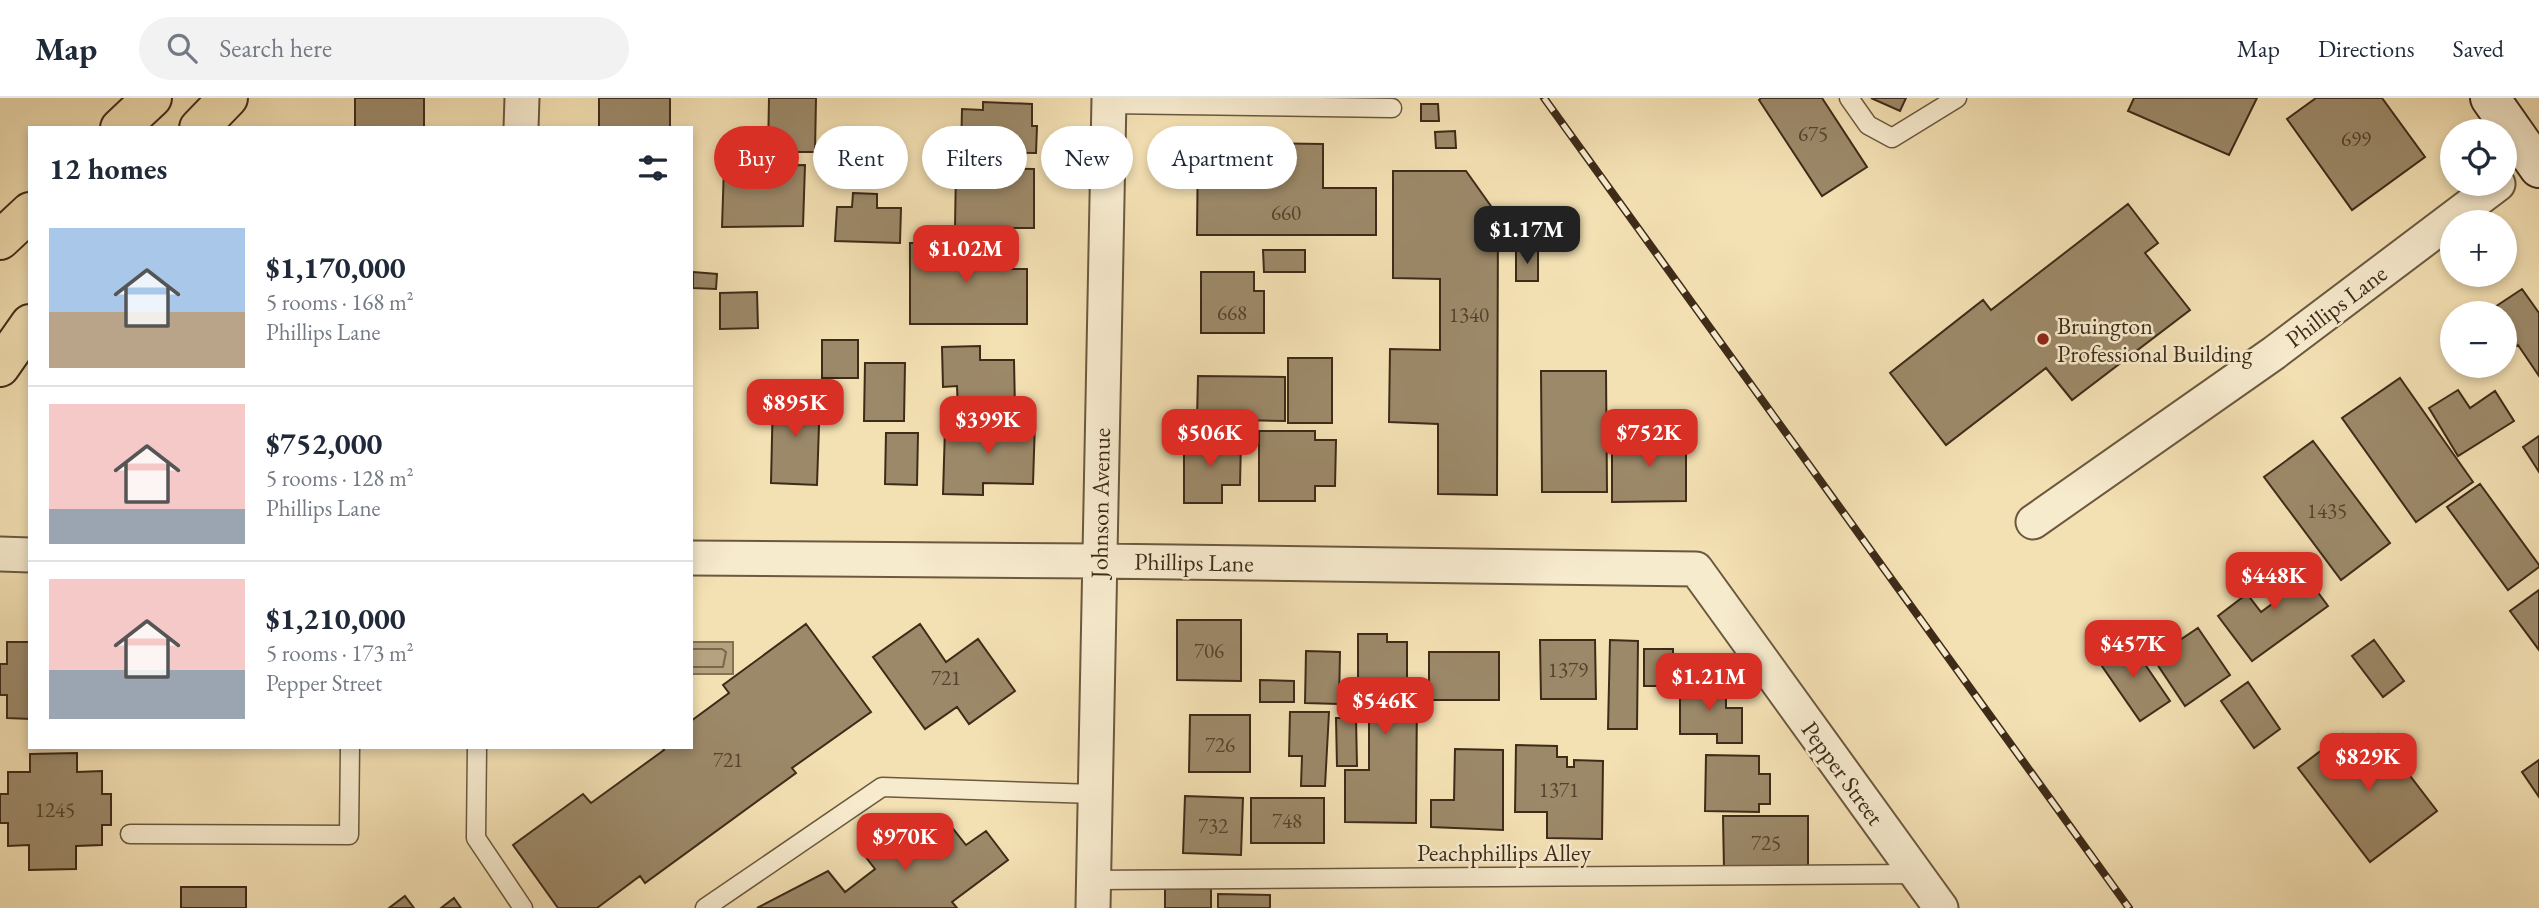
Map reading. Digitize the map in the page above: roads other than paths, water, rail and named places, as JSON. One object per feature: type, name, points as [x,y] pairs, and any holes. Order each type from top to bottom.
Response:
[{"type":"highway","points":[[122,126],[152,98]]},
{"type":"highway","points":[[201,126],[228,98]]},
{"type":"highway","points":[[0,240],[28,214]]},
{"type":"highway","points":[[0,367],[28,327]]},
{"type":"street","points":[[521,126],[522,98]]},
{"type":"street","points":[[2490,98],[2529,166]]},
{"type":"street","name":"Johnson Avenue","points":[[1093,894],[1109,101]]},
{"type":"street","name":"Phillips Lane","points":[[2033,522],[2274,353],[2482,196]]},
{"type":"street","points":[[0,554],[28,555]]},
{"type":"street","name":"Phillips Lane","points":[[693,558],[1696,569]]},
{"type":"street","name":"Pepper Street","points":[[1696,569],[1941,908]]},
{"type":"lane","points":[[1849,98],[1868,125],[1892,138],[1957,98]]},
{"type":"lane","points":[[1109,101],[1392,108]]},
{"type":"lane","points":[[130,834],[349,835],[350,749]]},
{"type":"lane","points":[[477,749],[476,838],[523,908]]},
{"type":"lane","points":[[705,908],[882,787],[1095,794]]},
{"type":"lane","name":"Peachphillips Alley","points":[[1093,894],[1916,874]]},
{"type":"water","points":[[693,642],[733,642],[733,674],[693,674]]},
{"type":"railway","points":[[1544,98],[2129,908]]},
{"type":"place","name":"Bruington Professional Building","points":[[2043,339]]}]
